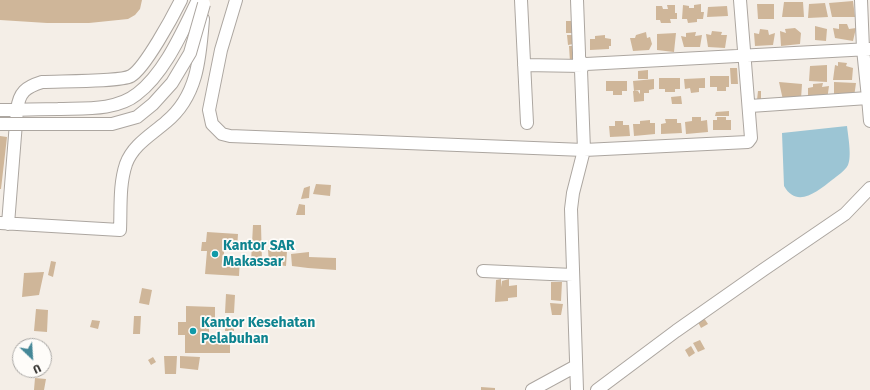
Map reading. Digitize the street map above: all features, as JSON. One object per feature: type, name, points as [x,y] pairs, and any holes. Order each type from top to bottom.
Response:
[{"type":"street","points":[[181,0],[163,33],[140,68],[130,76],[111,80],[42,82],[32,85],[22,92],[18,100],[4,224],[120,230],[121,182],[127,163],[137,146],[167,121],[187,97],[200,61],[202,1]]},
{"type":"street","points":[[236,0],[221,50],[209,110],[212,124],[222,134],[253,138],[584,150],[748,142],[751,138],[750,106],[740,0]]},
{"type":"street","points":[[521,0],[527,123]]},
{"type":"street","points":[[577,0],[579,58],[583,66],[581,70],[584,150],[573,193],[571,209],[577,390]]},
{"type":"street","points":[[861,0],[867,49],[870,122]]},
{"type":"street","points":[[0,110],[100,107],[120,103],[137,95],[149,84],[202,1]]},
{"type":"street","points":[[0,124],[112,124],[137,117],[153,104],[172,83],[190,53],[202,1]]},
{"type":"street","points":[[524,65],[583,66],[586,64],[867,49]]},
{"type":"street","points":[[750,106],[869,98]]},
{"type":"street","points":[[597,390],[756,274],[845,214],[870,188]]},
{"type":"street","points":[[483,272],[573,275]]},
{"type":"street","points":[[532,390],[576,366]]},
{"type":"water","points":[[847,126],[850,157],[848,165],[845,169],[820,189],[808,196],[801,197],[789,193],[784,186],[782,133]]},
{"type":"building","points":[[0,0],[142,0],[140,9],[135,15],[128,19],[89,23],[47,23],[0,20]]},
{"type":"building","points":[[853,1],[855,17],[832,17],[829,3]]},
{"type":"building","points":[[784,2],[803,2],[804,17],[782,17]]},
{"type":"building","points":[[825,3],[828,17],[808,18],[809,4]]},
{"type":"building","points":[[701,4],[701,12],[704,12],[703,19],[697,19],[697,22],[688,23],[687,19],[682,19],[683,5],[689,6],[689,8],[694,8],[694,5]]},
{"type":"building","points":[[757,4],[774,4],[774,19],[758,19]]},
{"type":"building","points":[[667,5],[675,5],[677,19],[670,19],[671,23],[661,23],[660,20],[656,20],[656,6],[662,6],[663,9],[668,9]]},
{"type":"building","points":[[727,6],[728,16],[707,17],[708,7]]},
{"type":"building","points":[[566,21],[572,21],[573,33],[566,33]]},
{"type":"building","points":[[839,24],[847,24],[849,29],[856,28],[853,41],[835,38],[833,28],[839,29]]},
{"type":"building","points":[[815,26],[827,29],[826,41],[815,40]]},
{"type":"building","points":[[795,28],[801,33],[800,44],[781,46],[780,31],[786,33],[785,29]]},
{"type":"building","points":[[760,29],[768,30],[769,35],[775,33],[773,45],[755,46],[754,33],[759,34]]},
{"type":"building","points":[[712,31],[722,32],[721,35],[727,35],[725,48],[708,47],[706,34],[711,35]]},
{"type":"building","points":[[646,32],[647,38],[650,37],[652,44],[649,50],[633,51],[630,38],[635,38],[636,35]]},
{"type":"building","points":[[696,32],[695,36],[702,35],[700,47],[684,47],[681,36],[686,37],[686,33]]},
{"type":"building","points":[[676,33],[674,52],[657,50],[657,34]]},
{"type":"building","points":[[567,35],[573,35],[573,44],[568,45]]},
{"type":"building","points":[[605,35],[605,38],[611,39],[611,46],[609,46],[609,49],[590,50],[590,39],[595,39],[595,36]]},
{"type":"building","points":[[569,46],[574,46],[575,62],[570,62]]},
{"type":"building","points":[[838,62],[847,63],[846,66],[853,68],[852,80],[833,80],[835,65],[838,66]]},
{"type":"building","points":[[827,65],[827,82],[809,81],[810,66]]},
{"type":"building","points":[[730,68],[737,68],[738,84],[731,84]]},
{"type":"building","points":[[648,70],[648,79],[638,79],[638,71]]},
{"type":"building","points":[[710,76],[729,76],[729,87],[726,87],[726,91],[717,91],[717,87],[710,87]]},
{"type":"building","points":[[659,78],[680,78],[680,89],[675,89],[675,92],[665,92],[665,89],[659,89]]},
{"type":"building","points":[[705,78],[705,88],[699,88],[699,92],[691,93],[690,88],[685,89],[684,79]]},
{"type":"building","points":[[654,79],[654,89],[649,90],[649,93],[644,93],[644,101],[634,102],[633,81]]},
{"type":"building","points":[[606,81],[627,81],[627,91],[622,91],[622,95],[613,95],[613,91],[606,91]]},
{"type":"building","points":[[779,82],[802,84],[801,99],[783,100]]},
{"type":"building","points":[[834,82],[856,83],[854,97],[834,96]]},
{"type":"building","points":[[823,83],[822,87],[829,86],[827,100],[808,100],[808,88],[813,87],[813,84]]},
{"type":"building","points":[[758,91],[761,91],[761,99],[757,100]]},
{"type":"building","points":[[681,96],[682,104],[672,104],[671,97]]},
{"type":"building","points":[[729,111],[729,116],[715,116],[716,112]]},
{"type":"building","points":[[692,117],[701,117],[701,121],[707,120],[708,132],[686,134],[685,122],[692,121]]},
{"type":"building","points":[[717,117],[726,117],[726,120],[731,120],[731,130],[713,130],[713,120],[717,120]]},
{"type":"building","points":[[665,119],[677,119],[677,123],[681,123],[682,133],[661,134],[661,124],[666,123]]},
{"type":"building","points":[[650,120],[650,123],[655,123],[655,134],[634,136],[633,124],[640,124],[640,121]]},
{"type":"building","points":[[615,121],[623,121],[623,125],[629,125],[630,136],[610,137],[609,126],[615,126]]},
{"type":"building","points":[[0,136],[7,137],[1,189],[0,189]]},
{"type":"building","points":[[316,184],[331,185],[330,196],[313,194]]},
{"type":"building","points":[[310,186],[309,198],[301,199],[304,188]]},
{"type":"building","points":[[299,204],[305,205],[305,215],[296,215]]},
{"type":"building","points":[[253,225],[261,225],[262,263],[251,262]]},
{"type":"building","name":"Kantor SAR Makassar","points":[[207,232],[238,234],[237,249],[224,248],[224,258],[240,258],[239,276],[205,274],[207,251],[201,251],[202,242],[206,242]]},
{"type":"building","points":[[268,250],[287,251],[286,266],[269,264]]},
{"type":"building","points":[[309,252],[309,257],[336,258],[336,270],[292,266],[291,254]]},
{"type":"building","points":[[51,261],[56,262],[53,277],[48,275]]},
{"type":"building","points":[[44,272],[39,295],[22,297],[24,273]]},
{"type":"building","points":[[501,279],[501,287],[502,281],[509,279],[509,286],[517,285],[517,297],[508,298],[508,301],[495,302],[496,280]]},
{"type":"building","points":[[551,282],[562,282],[561,301],[551,300]]},
{"type":"building","points":[[142,288],[152,290],[149,305],[139,303]]},
{"type":"building","points":[[226,294],[235,295],[234,313],[225,313]]},
{"type":"building","points":[[550,303],[563,304],[561,315],[552,315]]},
{"type":"building","name":"Kantor Kesehatan Pelabuhan","points":[[186,306],[215,307],[215,326],[209,326],[209,335],[230,335],[230,353],[185,353],[185,335],[178,335],[178,322],[186,322]]},
{"type":"building","points":[[36,309],[48,310],[47,332],[34,331]]},
{"type":"building","points":[[134,316],[141,316],[140,334],[133,334]]},
{"type":"building","points":[[704,318],[708,324],[701,328],[698,322]]},
{"type":"building","points":[[92,320],[100,321],[98,329],[90,327]]},
{"type":"building","points":[[225,323],[234,323],[234,331],[225,331]]},
{"type":"building","points":[[700,340],[705,349],[698,352],[693,343]]},
{"type":"building","points":[[691,346],[695,353],[689,357],[685,350]]},
{"type":"building","points":[[164,356],[177,356],[176,374],[165,374]]},
{"type":"building","points":[[180,356],[200,357],[198,370],[180,368]]},
{"type":"building","points":[[153,357],[156,362],[151,365],[148,360]]},
{"type":"building","points":[[35,378],[46,379],[44,390],[34,390]]},
{"type":"building","points":[[481,387],[495,388],[495,390],[481,390]]},
{"type":"place","name":"Kantor SAR Makassar","points":[[215,254]]},
{"type":"place","name":"Kantor Kesehatan Pelabuhan","points":[[193,331]]}]
